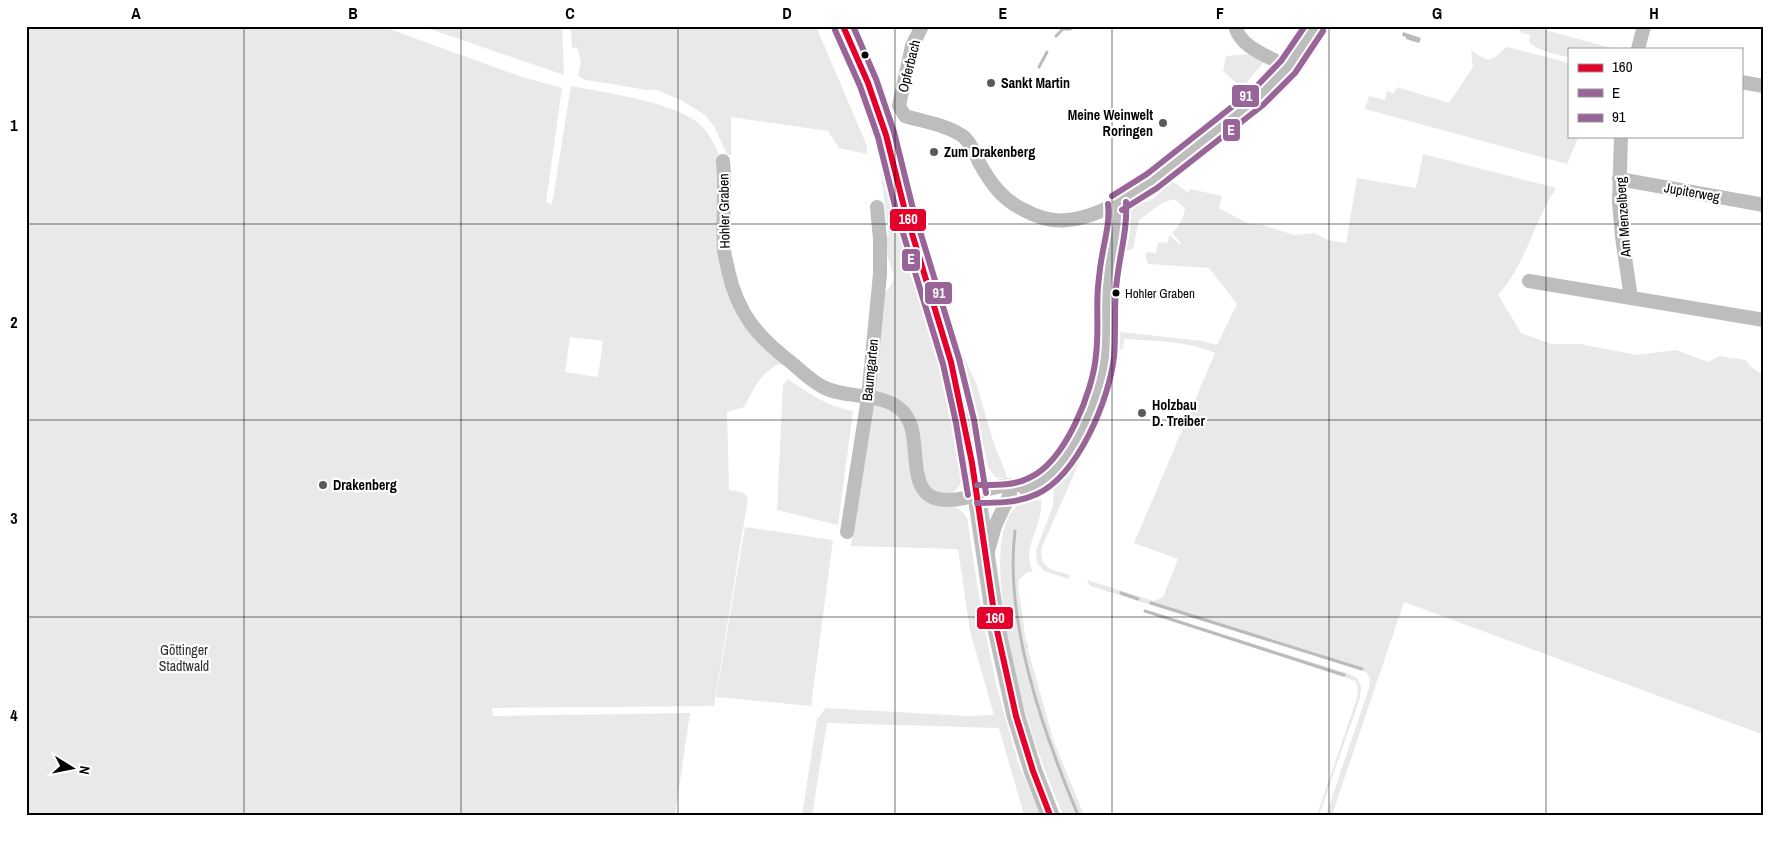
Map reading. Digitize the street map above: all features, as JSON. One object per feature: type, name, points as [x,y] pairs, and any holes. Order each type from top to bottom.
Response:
[{"type":"main road","points":[[843,26],[868,83],[883,126],[904,207],[951,362],[965,421],[996,626],[1016,716],[1033,771],[1050,815]]},
{"type":"street","name":"Opferbach","points":[[922,26],[912,46],[899,106],[905,116],[944,128],[964,138],[998,192],[1015,205],[1030,213],[1047,218],[1066,220],[1086,216],[1117,203]]},
{"type":"street","points":[[1235,26],[1238,37],[1246,45],[1288,67]]},
{"type":"street","points":[[1117,203],[1152,181],[1258,98],[1288,67],[1316,26]]},
{"type":"street","points":[[1638,48],[1644,26]]},
{"type":"street","points":[[1742,82],[1764,86]]},
{"type":"street","name":"Am Menzelberg","points":[[1621,138],[1622,237],[1631,298]]},
{"type":"street","name":"Hohler Graben","points":[[723,161],[724,250],[731,284],[742,311],[758,334],[816,382],[833,391],[894,405],[908,418],[920,482],[922,488],[929,495],[941,500],[952,500],[992,488],[1034,485]]},
{"type":"street","name":"Jupiterweg","points":[[1620,179],[1764,205]]},
{"type":"street","name":"Hohler Graben","points":[[977,494],[1010,494],[1023,491],[1034,485],[1050,475],[1066,458],[1082,429],[1100,382],[1106,353],[1107,293],[1110,260],[1118,224],[1117,203]]},
{"type":"street","name":"Baumgarten","points":[[847,532],[868,398],[880,274],[877,207]]},
{"type":"street","points":[[1529,281],[1764,320]]},
{"type":"street","points":[[986,559],[996,526],[1010,494]]},
{"type":"green space","name":"Göttinger Stadtwald","points":[[26,26],[381,26],[522,77],[562,88],[546,202],[552,204],[571,86],[654,103],[685,115],[702,126],[713,142],[722,165],[729,288],[786,362],[771,368],[765,373],[744,407],[727,412],[729,490],[744,493],[748,498],[714,706],[492,708],[493,716],[690,713],[675,815],[26,815]],"holes":[[[570,337],[603,341],[598,377],[565,372]]]},
{"type":"green space","points":[[421,26],[562,26],[564,75]]},
{"type":"green space","points":[[571,26],[816,26],[867,146],[867,154],[839,148],[828,131],[731,117],[731,155],[727,155],[714,126],[705,115],[681,100],[657,90],[586,80],[578,76],[581,61],[577,47],[572,48]]},
{"type":"green space","points":[[1521,26],[1531,26],[1611,48],[1568,48],[1568,57],[1553,54],[1538,48],[1529,42],[1530,35],[1519,32]]},
{"type":"green space","points":[[1508,47],[1568,63],[1568,138],[1578,138],[1567,164],[1365,109],[1369,96],[1385,100],[1387,91],[1394,94],[1397,87],[1449,103],[1473,67],[1471,51],[1489,59],[1495,57]]},
{"type":"green space","points":[[1251,54],[1264,62],[1242,88],[1223,71],[1226,56]]},
{"type":"green space","points":[[1423,154],[1556,188],[1512,277],[1498,295],[1521,333],[1551,344],[1580,344],[1637,355],[1676,350],[1708,362],[1719,356],[1746,360],[1750,366],[1764,376],[1764,735],[1404,602],[1332,815],[1326,815],[1369,688],[1370,679],[1366,672],[1090,586],[1087,580],[1154,601],[1163,597],[1178,559],[1134,543],[1215,353],[1182,344],[1124,339],[1123,349],[1117,349],[1113,379],[1104,407],[1098,404],[1112,331],[1202,341],[1217,345],[1237,304],[1209,268],[1148,264],[1145,253],[1156,253],[1158,242],[1167,243],[1170,235],[1179,244],[1181,243],[1172,233],[1181,222],[1185,208],[1175,200],[1167,201],[1139,220],[1133,249],[1118,254],[1129,210],[1134,204],[1152,200],[1172,181],[1188,193],[1190,189],[1222,196],[1219,208],[1249,224],[1262,225],[1294,235],[1314,233],[1328,240],[1346,243],[1357,178],[1416,188]]},
{"type":"green space","points":[[880,168],[934,348],[959,449],[962,479],[958,488],[950,494],[932,491],[925,480],[917,431],[875,391],[883,295],[892,284],[894,277],[888,258],[885,238],[889,235]]},
{"type":"green space","points":[[952,331],[976,383],[994,444],[1008,479],[995,477],[988,467],[972,392]]},
{"type":"green space","points":[[788,379],[827,403],[853,411],[838,525],[777,510],[783,385]]},
{"type":"green space","points":[[874,405],[896,412],[905,423],[913,473],[939,504],[958,509],[967,518],[982,616],[997,688],[1018,762],[1040,815],[1024,815],[999,728],[827,723],[812,815],[802,815],[817,719],[826,708],[967,716],[994,715],[970,631],[958,549],[851,546],[869,413]]},
{"type":"green space","points":[[1091,422],[1096,424],[1042,547],[1041,554],[1042,560],[1048,567],[1070,575],[1069,579],[1044,571],[1037,563],[1036,550],[1053,506],[1054,483],[1073,461]]},
{"type":"green space","points":[[1041,500],[1039,519],[1029,554],[1033,572],[1027,572],[1019,580],[1018,586],[1028,650],[1054,742],[1084,815],[1063,815],[1046,773],[1022,700],[1012,657],[1003,600],[1000,571],[1001,544],[1006,522],[1018,505]]},
{"type":"green space","points":[[745,527],[833,540],[811,706],[716,697]]},
{"type":"green space","points":[[1149,611],[1347,673],[1357,678],[1361,686],[1360,698],[1319,815],[1317,815],[1357,698],[1358,688],[1355,681],[1148,613]]},
{"type":"shaded area","points":[[1403,32],[1421,38],[1419,43],[1406,39],[1406,37],[1402,36]]},
{"type":"waterway","points":[[1056,36],[1063,29],[1070,29],[1075,26]]},
{"type":"waterway","points":[[1039,67],[1047,52]]},
{"type":"waterway","points":[[1113,339],[1114,349]]},
{"type":"waterway","points":[[1100,405],[1108,385],[1113,358]]},
{"type":"waterway","points":[[1080,453],[1093,423]]},
{"type":"waterway","points":[[1015,531],[1013,566],[1015,602],[1029,676],[1052,748],[1078,815]]},
{"type":"waterway","points":[[1121,593],[1138,599]]},
{"type":"waterway","points":[[1151,603],[1362,669]]},
{"type":"waterway","points":[[1145,611],[1344,675]]},
{"type":"transit line","name":"160","points":[[843,26],[868,83],[886,135],[904,207],[951,362],[972,463],[996,626],[1016,716],[1033,771],[1050,815]]},
{"type":"transit line","name":"91","points":[[853,26],[876,79],[894,132],[912,205],[959,359],[974,420],[986,493]]},
{"type":"transit line","name":"91","points":[[1112,196],[1147,174],[1252,91],[1281,61],[1305,26]]},
{"type":"transit line","name":"E","points":[[835,30],[860,86],[878,137],[896,210],[943,364],[956,423],[968,495]]},
{"type":"transit line","name":"E","points":[[1122,210],[1157,188],[1263,105],[1295,73],[1323,31]]},
{"type":"transit line","name":"E","points":[[977,503],[1015,501],[1037,494],[1066,471],[1089,434],[1106,394],[1114,357],[1116,289],[1126,224],[1126,202]]},
{"type":"transit line","name":"91","points":[[977,485],[1010,484],[1023,481],[1042,470],[1065,442],[1075,424],[1083,406],[1094,370],[1097,346],[1098,287],[1108,224],[1108,204]]},
{"type":"place","name":"Sankt Martin","points":[[991,83]]},
{"type":"place","name":"Meine Weinwelt Roringen","points":[[1163,123]]},
{"type":"place","name":"Zum Drakenberg","points":[[934,152]]},
{"type":"place","name":"Hohler Graben","points":[[1116,293]]},
{"type":"place","name":"Holzbau D. Treiber","points":[[1142,413]]},
{"type":"place","name":"Drakenberg","points":[[323,485]]}]
